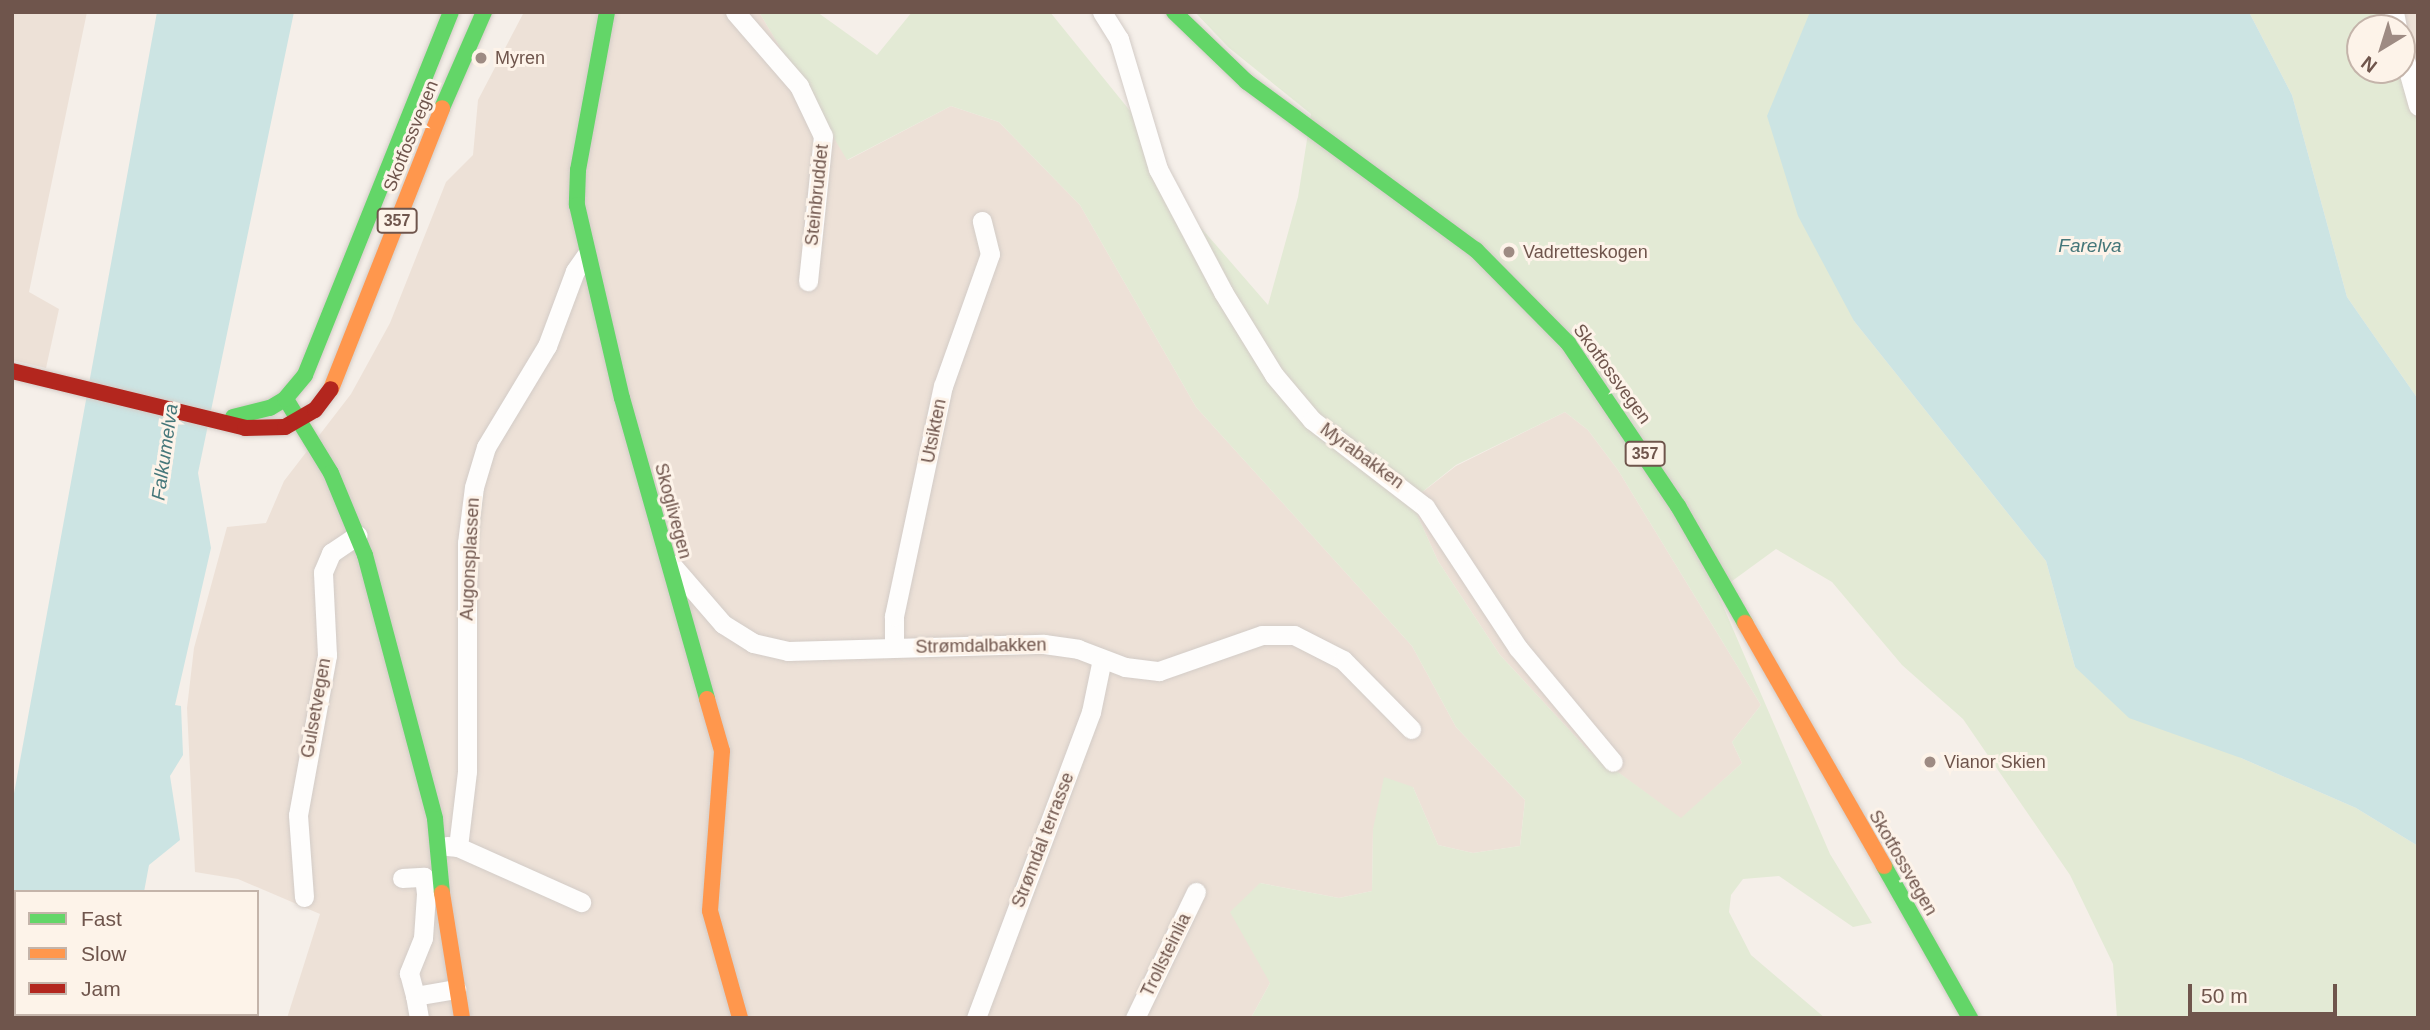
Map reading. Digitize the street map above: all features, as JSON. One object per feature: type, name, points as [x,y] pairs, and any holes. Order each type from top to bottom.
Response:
[{"type":"main road","name":"Skotfossvegen","points":[[285,399],[305,375],[318,345],[451,12]]},
{"type":"main road","name":"Skotfossvegen","points":[[300,421],[315,410],[336,380],[436,122],[484,12]]},
{"type":"main road","name":"Skoglivegen","points":[[607,12],[578,170],[577,205],[586,255],[666,563],[722,751],[710,911],[722,966],[740,1018]]},
{"type":"main road","name":"Skotfossvegen","points":[[1174,12],[1247,82],[1476,250],[1519,289],[1567,344],[1678,506],[1970,1018]]},
{"type":"main road","name":"357","points":[[12,371],[222,419],[245,428],[267,430],[300,421]]},
{"type":"main road","name":"357","points":[[222,419],[259,413],[285,399]]},
{"type":"main road","points":[[285,399],[331,473],[358,535],[449,846],[445,931],[462,1018]]},
{"type":"street","name":"Steinbruddet","points":[[735,12],[799,86],[823,136],[808,281]]},
{"type":"street","name":"Myrabakken","points":[[1102,12],[1119,39],[1158,169],[1223,292],[1274,375],[1312,420],[1425,507],[1518,648],[1614,762]]},
{"type":"street","points":[[2412,84],[2418,106]]},
{"type":"street","name":"Utsikten","points":[[894,648],[894,617],[943,386],[990,254],[982,221]]},
{"type":"street","name":"Augonsplassen","points":[[449,846],[467,771],[467,556],[474,487],[486,447],[547,346],[575,271],[586,255]]},
{"type":"street","name":"Gulsetvegen","points":[[304,897],[298,815],[327,655],[323,572],[331,553],[358,535]]},
{"type":"street","name":"Strømdalbakken","points":[[666,563],[677,568],[723,624],[753,643],[811,653],[1044,644],[1079,649],[1102,659],[1159,671],[1262,635],[1294,635],[1343,660],[1411,729]]},
{"type":"street","name":"Strømdal terrasse","points":[[976,1018],[1091,712],[1102,659]]},
{"type":"street","points":[[449,846],[581,902]]},
{"type":"street","points":[[401,878],[424,877],[426,894],[423,939],[409,974],[419,1018]]},
{"type":"street","name":"Trollsteinlia","points":[[1135,1018],[1196,892]]},
{"type":"street","points":[[415,996],[456,989]]},
{"type":"shaded area","points":[[12,12],[87,12],[29,292],[59,309],[46,368],[12,360]]},
{"type":"shaded area","points":[[524,12],[759,12],[848,160],[951,106],[999,122],[1080,205],[1196,407],[1412,646],[1456,727],[1525,800],[1520,846],[1473,853],[1438,845],[1413,787],[1373,829],[1372,891],[1339,898],[1260,883],[1270,983],[1251,1018],[287,1018],[320,914],[238,879],[195,872],[187,708],[194,648],[227,527],[266,523],[284,481],[351,394],[390,323],[446,182],[473,155],[478,100]]},
{"type":"shaded area","points":[[2388,12],[2418,12],[2418,88],[2416,14]]},
{"type":"shaded area","points":[[1565,412],[1588,430],[1618,470],[1761,705],[1732,742],[1742,763],[1681,819],[1589,751],[1500,655],[1438,561],[1411,501],[1456,466]]},
{"type":"green space","points":[[759,12],[817,12],[877,55],[912,12],[1050,12],[1135,117],[1196,222],[1268,305],[1298,197],[1311,114],[1228,47],[1195,12],[1810,12],[1854,321],[2046,561],[2075,667],[2241,758],[2356,808],[2418,846],[2418,1018],[2117,1018],[2113,964],[2070,875],[1963,719],[1902,665],[1832,582],[1776,549],[1717,592],[1830,854],[1872,923],[1853,927],[1779,876],[1743,879],[1731,895],[1729,912],[1751,955],[1825,1018],[1251,1018],[1270,983],[1230,912],[1260,883],[1339,898],[1372,891],[1373,829],[1384,777],[1413,787],[1438,845],[1473,853],[1520,846],[1525,800],[1456,727],[1412,646],[1196,407],[1080,205],[999,122],[951,106],[847,160]],"holes":[[[1565,412],[1588,430],[1618,470],[1761,705],[1732,742],[1742,763],[1681,818],[1589,751],[1500,655],[1438,561],[1411,501],[1456,465]]]},
{"type":"green space","points":[[2249,12],[2388,12],[2389,14],[2346,14],[2346,84],[2414,84],[2418,88],[2418,399],[2347,297],[2292,95]]},
{"type":"water","name":"Falkumelva","points":[[157,12],[294,12],[198,473],[211,548],[175,705],[181,706],[183,755],[170,776],[180,840],[149,865],[144,890],[14,890],[14,1016],[145,1018],[12,1018],[13,799]]},
{"type":"water","name":"Farelva","points":[[1810,12],[2249,12],[2292,95],[2347,297],[2418,399],[2418,846],[2356,808],[2241,758],[2129,718],[2075,667],[2046,561],[1854,321],[1798,216],[1767,116]]},
{"type":"traffic: fast","points":[[233,417],[270,408],[285,399],[305,375],[451,12]]},
{"type":"traffic: fast","points":[[442,108],[484,12]]},
{"type":"traffic: fast","points":[[607,12],[578,170],[577,205],[622,398],[707,699]]},
{"type":"traffic: fast","points":[[1174,12],[1247,82],[1476,250],[1568,343],[1678,506],[1745,623]]},
{"type":"traffic: fast","points":[[287,401],[331,473],[365,555],[435,819],[442,893]]},
{"type":"traffic: fast","points":[[1884,866],[1970,1018]]},
{"type":"traffic: slow","points":[[331,389],[442,108]]},
{"type":"traffic: slow","points":[[1745,623],[1884,866]]},
{"type":"traffic: slow","points":[[707,699],[722,751],[710,911],[740,1018]]},
{"type":"traffic: slow","points":[[442,893],[462,1018]]},
{"type":"traffic: jam","points":[[12,371],[245,428],[285,427],[315,410],[331,389]]},
{"type":"place","name":"Myren","points":[[481,58]]},
{"type":"place","name":"Vadretteskogen","points":[[1509,252]]},
{"type":"place","name":"Vianor Skien","points":[[1930,762]]}]
